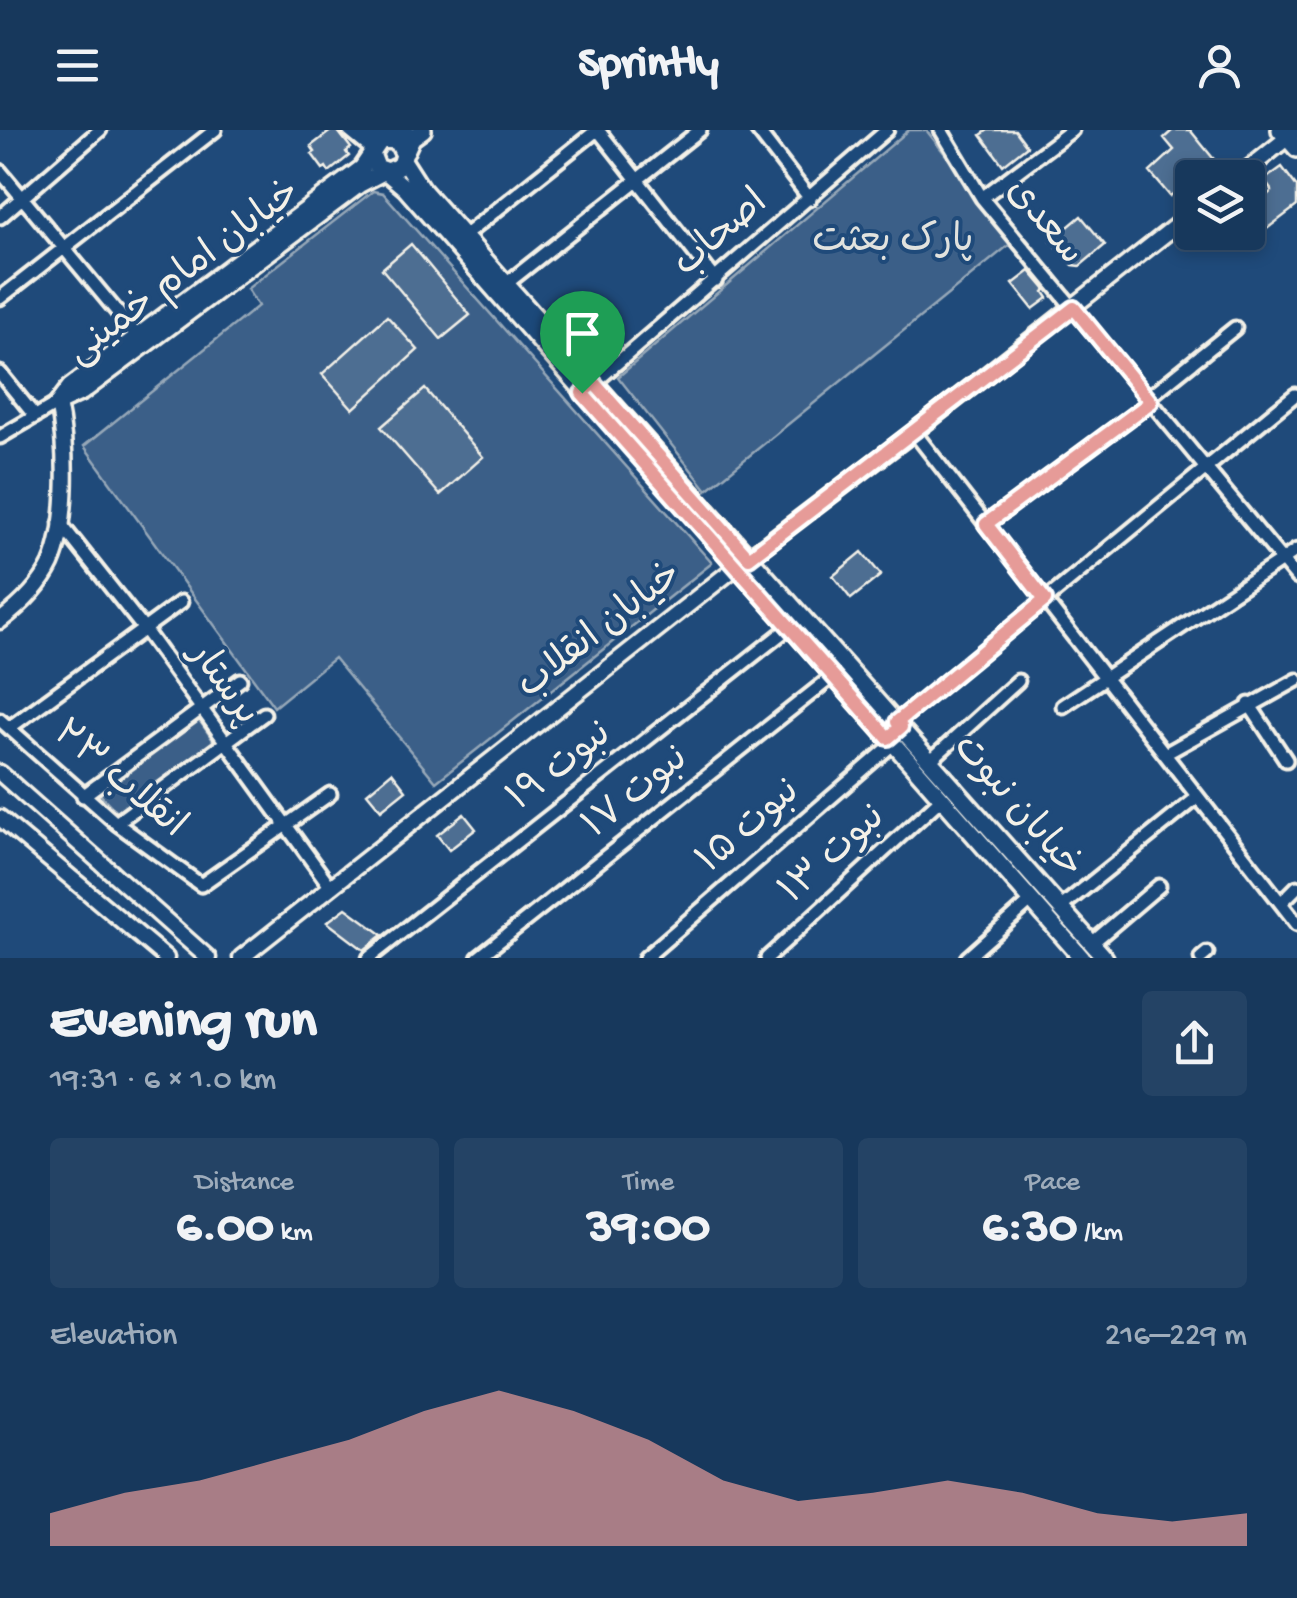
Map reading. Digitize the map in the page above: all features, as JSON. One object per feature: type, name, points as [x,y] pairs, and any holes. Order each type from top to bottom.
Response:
[{"type":"main road","points":[[350,130],[376,143],[397,141],[404,158]]},
{"type":"main road","name":"خیابان امام خمینی","points":[[142,341],[362,168],[376,143],[406,130]]},
{"type":"main road","points":[[376,143],[375,164],[385,171],[396,169],[411,139],[423,130]]},
{"type":"main road","name":"خیابان نبوت","points":[[404,158],[410,174],[506,284],[588,388]]},
{"type":"main road","name":"خیابان امام خمینی","points":[[58,403],[70,387],[142,341],[360,184],[385,171]]},
{"type":"main road","name":"خیابان نبوت","points":[[385,171],[588,388],[895,733],[941,799],[1038,895],[1060,908],[1105,958]]},
{"type":"main road","name":"خیابان نبوت","points":[[743,563],[832,676],[931,760],[1038,895],[1082,958]]},
{"type":"street","points":[[0,217],[100,130]]},
{"type":"street","points":[[0,298],[215,130]]},
{"type":"street","points":[[464,236],[598,130],[716,280]]},
{"type":"street","points":[[506,284],[700,130]]},
{"type":"street","points":[[758,130],[810,200]]},
{"type":"street","name":"اصحاب","points":[[588,388],[810,200],[886,130]]},
{"type":"street","name":"سعدی","points":[[941,130],[982,198],[1297,578]]},
{"type":"street","points":[[982,198],[1072,130]]},
{"type":"street","points":[[1260,160],[1290,137]]},
{"type":"street","points":[[0,171],[142,341]]},
{"type":"street","name":"خیابان انقلاب","points":[[241,958],[1175,227]]},
{"type":"street","points":[[986,524],[1150,400],[1235,328]]},
{"type":"street","points":[[0,374],[34,414]]},
{"type":"street","name":"نبوت ۱۵","points":[[645,958],[1045,600],[1295,396]]},
{"type":"street","points":[[0,437],[58,403],[66,452],[60,523],[52,561],[38,586],[0,622]]},
{"type":"street","points":[[914,432],[1297,924]]},
{"type":"street","name":"پرستار","points":[[60,523],[144,629],[330,886]]},
{"type":"street","points":[[1063,706],[1297,550]]},
{"type":"street","points":[[4,724],[181,602]]},
{"type":"street","name":"نبوت ۱۹","points":[[369,958],[791,626]]},
{"type":"street","name":"نبوت ۱۷","points":[[478,958],[832,676]]},
{"type":"street","points":[[83,796],[240,680]]},
{"type":"street","points":[[1165,754],[1297,680]]},
{"type":"street","points":[[931,760],[1018,681]]},
{"type":"street","points":[[1250,704],[1286,760]]},
{"type":"street","points":[[116,823],[264,714]]},
{"type":"street","name":"انقلاب ۲۳","points":[[4,724],[83,796],[200,885],[285,824]]},
{"type":"street","points":[[0,774],[208,958]]},
{"type":"street","points":[[285,824],[330,794]]},
{"type":"street","points":[[1060,908],[1198,797]]},
{"type":"street","name":"نبوت ۱۳","points":[[767,958],[941,799]]},
{"type":"street","points":[[0,818],[166,958]]},
{"type":"street","points":[[1092,943],[1159,886]]},
{"type":"street","points":[[1281,903],[1297,887]]},
{"type":"street","points":[[967,958],[1038,895]]},
{"type":"green space","name":"پارک بعثت","points":[[909,130],[926,130],[1014,241],[707,490],[618,377]]},
{"type":"green space","points":[[373,191],[383,193],[712,563],[436,782],[334,658],[274,707],[84,446],[258,306],[247,289]]},
{"type":"green space","points":[[197,717],[215,743],[119,814],[98,792]]},
{"type":"building","points":[[337,130],[351,148],[346,152],[349,156],[329,172],[312,154],[315,152],[311,146]]},
{"type":"building","points":[[988,130],[1015,130],[1027,146],[1003,165],[981,135]]},
{"type":"building","points":[[1173,130],[1190,130],[1215,160],[1175,160],[1175,192],[1170,196],[1150,172],[1174,150],[1164,138]]},
{"type":"building","points":[[1282,167],[1297,187],[1297,206],[1265,230],[1265,197],[1272,191],[1265,179]]},
{"type":"building","points":[[1081,216],[1105,245],[1080,266],[1073,265],[1051,241]]},
{"type":"building","points":[[411,244],[470,315],[441,339],[382,269]]},
{"type":"building","points":[[1030,271],[1048,298],[1033,309],[1013,284]]},
{"type":"building","points":[[387,316],[418,350],[353,409],[322,374]]},
{"type":"building","points":[[425,389],[483,457],[440,495],[381,427]]},
{"type":"building","points":[[862,552],[881,575],[851,599],[833,576]]},
{"type":"building","points":[[392,772],[406,790],[381,810],[367,793]]},
{"type":"building","points":[[464,814],[476,829],[449,850],[437,835]]},
{"type":"building","points":[[346,908],[383,935],[364,950],[327,922]]},
{"type":"route","points":[[1074,308],[1151,402],[986,524],[1045,600],[897,722],[901,727],[888,738],[582,393],[594,383],[749,558],[1074,308]]}]
